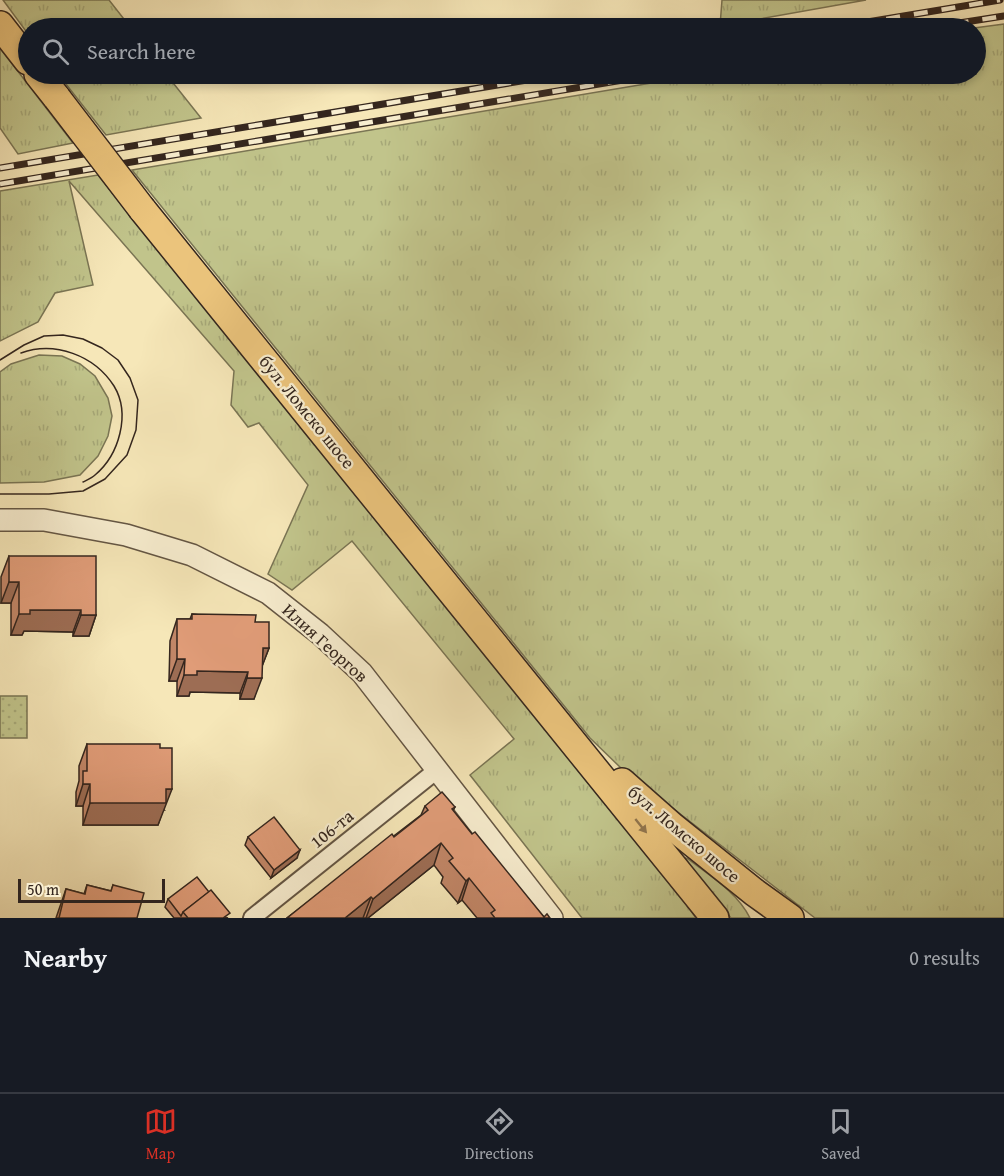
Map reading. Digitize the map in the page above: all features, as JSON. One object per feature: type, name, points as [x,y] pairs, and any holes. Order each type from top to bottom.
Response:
[{"type":"main road","points":[[0,25],[18,48]]},
{"type":"main road","name":"бул. Ломско шосе","points":[[46,84],[142,209],[715,918]]},
{"type":"main road","name":"бул. Ломско шосе","points":[[578,748],[626,785],[718,864],[790,918]]},
{"type":"street","name":"Илия Георгов","points":[[0,520],[44,520],[126,535],[192,555],[268,593],[320,634],[362,673],[552,918]]},
{"type":"street","name":"106-та","points":[[252,918],[437,770]]},
{"type":"green space","points":[[3,0],[109,0],[123,18],[18,18],[18,20]]},
{"type":"green space","points":[[722,0],[866,0],[765,18],[721,18]]},
{"type":"green space","points":[[1004,24],[1004,918],[815,918],[622,769],[590,738],[132,170],[645,84],[986,84],[986,26]]},
{"type":"green space","points":[[0,48],[18,71],[18,84],[28,84],[73,143],[18,154],[0,128]]},
{"type":"green space","points":[[66,84],[174,84],[201,118],[106,135]]},
{"type":"green space","points":[[98,175],[650,854],[696,918],[582,918],[470,775],[514,739],[352,541],[292,590],[268,574],[308,485],[259,423],[248,427],[231,405],[234,371],[69,181],[93,285],[55,293],[38,322],[0,341],[0,191]]},
{"type":"green space","points":[[39,355],[62,356],[80,364],[95,376],[108,398],[112,416],[108,436],[98,456],[80,475],[44,482],[0,483],[0,372],[11,364]]},
{"type":"green space","points":[[0,696],[27,696],[27,738],[0,738]]},
{"type":"green space","points":[[680,856],[688,859],[722,885],[738,900],[750,918],[731,918]]},
{"type":"building","points":[[9,556],[96,556],[96,615],[81,615],[81,610],[30,610],[30,614],[19,614],[19,582],[9,582]]},
{"type":"building","points":[[192,614],[256,615],[255,622],[269,622],[269,648],[263,648],[262,678],[247,678],[248,672],[197,671],[197,675],[184,675],[185,659],[177,659],[177,619],[192,619]]},
{"type":"building","points":[[87,744],[160,744],[160,748],[172,748],[172,789],[166,789],[166,803],[90,803],[90,784],[83,784],[83,771],[87,771]]},
{"type":"building","points":[[442,792],[455,807],[452,809],[472,834],[475,832],[544,917],[547,914],[550,918],[495,918],[491,913],[495,910],[469,878],[466,881],[449,861],[453,858],[441,843],[373,899],[371,897],[345,918],[287,918],[392,834],[394,837],[428,810],[425,806]]},
{"type":"building","points":[[274,817],[300,850],[274,870],[248,837]]},
{"type":"building","points":[[197,877],[209,892],[181,916],[168,899]]},
{"type":"building","points":[[87,885],[111,891],[113,885],[144,893],[137,918],[59,918],[66,889],[85,894]]},
{"type":"building","points":[[211,890],[230,913],[223,918],[188,918],[183,912]]},
{"type":"tram line","points":[[0,360],[44,336],[63,335],[83,339],[102,348],[118,360],[130,378],[138,400],[136,430],[127,455],[105,479],[83,491],[0,494]]},
{"type":"tram line","points":[[21,353],[47,349],[73,353],[96,366],[114,386],[122,409],[120,434],[103,467],[83,482]]},
{"type":"railway","points":[[891,18],[1000,0]]},
{"type":"railway","points":[[986,19],[1004,16]]},
{"type":"railway","points":[[0,168],[503,84]]},
{"type":"railway","points":[[0,184],[599,84]]}]
